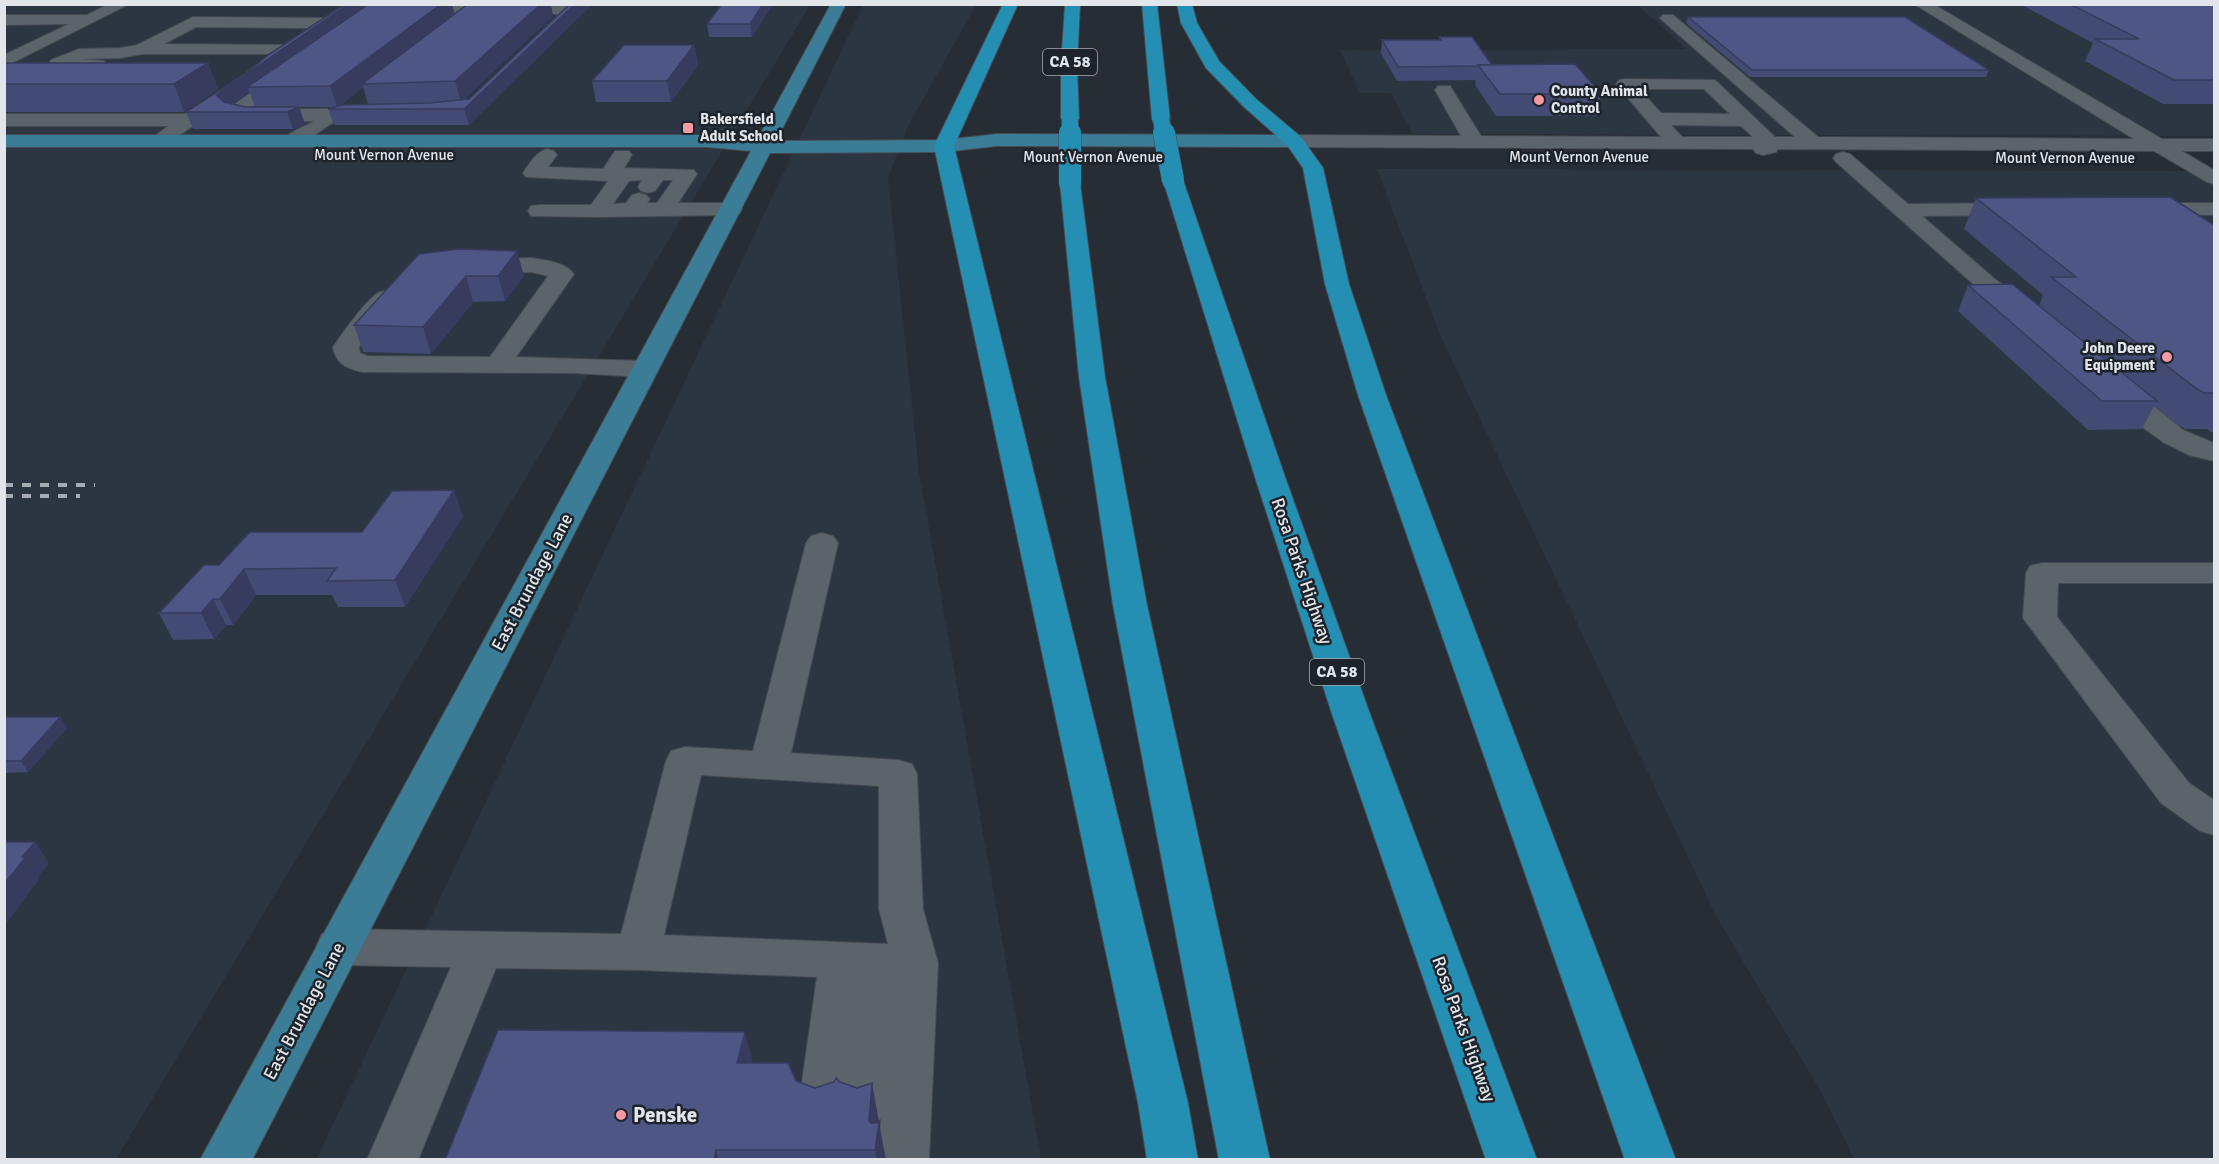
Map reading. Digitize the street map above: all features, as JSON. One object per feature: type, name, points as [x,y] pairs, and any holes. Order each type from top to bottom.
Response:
[{"type":"highway","points":[[1011,4],[944,146],[1163,1103],[1173,1160]]},
{"type":"highway","name":"CA 58","points":[[1073,4],[1069,66],[1070,183],[1092,377],[1130,605],[1245,1160]]},
{"type":"highway","name":"Rosa Parks Highway","points":[[1149,4],[1161,118],[1173,180],[1269,474],[1355,725],[1512,1160]]},
{"type":"highway","points":[[1184,4],[1189,23],[1212,64],[1300,149],[1313,168],[1337,284],[1371,395],[1651,1160]]},
{"type":"main road","name":"East Brundage Lane","points":[[225,1160],[839,4]]},
{"type":"main road","name":"Mount Vernon Avenue","points":[[4,141],[158,141],[298,137],[707,141],[764,147],[944,146],[995,157],[1300,149]]},
{"type":"main road","points":[[27,156],[52,141]]},
{"type":"main road","name":"Mount Vernon Avenue","points":[[618,168],[669,155],[699,155],[764,147]]},
{"type":"main road","name":"Mount Vernon Avenue","points":[[4,156],[547,155]]},
{"type":"street","points":[[4,63],[122,4]]},
{"type":"street","points":[[1921,4],[2214,178]]},
{"type":"street","points":[[388,9],[421,7],[566,9],[571,11],[537,44]]},
{"type":"street","points":[[459,23],[477,9]]},
{"type":"street","points":[[1668,18],[1814,144]]},
{"type":"street","points":[[4,20],[92,19]]},
{"type":"street","points":[[142,49],[193,22],[327,23],[246,82],[158,141]]},
{"type":"street","points":[[78,82],[103,73],[57,64],[79,54],[120,53],[142,49],[287,50]]},
{"type":"street","points":[[301,64],[234,112],[244,116],[391,113]]},
{"type":"street","points":[[214,82],[246,82]]},
{"type":"street","points":[[1568,157],[1595,150],[1757,150],[1769,148],[1770,143],[1709,84],[1624,84],[1677,142]]},
{"type":"street","points":[[1444,90],[1474,141]]},
{"type":"street","points":[[298,137],[313,130],[332,115],[360,101]]},
{"type":"street","points":[[1656,119],[1746,120]]},
{"type":"street","points":[[4,120],[189,120]]},
{"type":"street","name":"Mount Vernon Avenue","points":[[1300,149],[1474,141],[2214,145]]},
{"type":"street","name":"Mount Vernon Avenue","points":[[1300,149],[1568,157],[2214,158]]},
{"type":"street","points":[[547,155],[533,173],[618,168],[663,209],[731,209]]},
{"type":"street","points":[[644,192],[669,155]]},
{"type":"street","points":[[1843,158],[1901,210],[2042,327]]},
{"type":"street","points":[[597,210],[618,168]]},
{"type":"street","points":[[539,211],[597,210],[687,174],[663,209]]},
{"type":"street","points":[[1901,210],[2044,209]]},
{"type":"street","points":[[2127,209],[2214,209]]},
{"type":"street","points":[[451,266],[523,265],[553,268],[562,274],[498,364]]},
{"type":"street","points":[[403,284],[381,303],[354,334],[346,347],[348,357],[362,364],[498,364],[645,369]]},
{"type":"street","points":[[2096,372],[2167,433],[2180,441],[2214,452]]},
{"type":"street","points":[[769,765],[822,543]]},
{"type":"street","points":[[2214,573],[2042,573],[2040,618],[2175,793],[2214,820]]},
{"type":"street","points":[[638,952],[685,761],[898,774],[901,909],[880,962],[844,1103]]},
{"type":"street","points":[[338,947],[638,952],[880,962]]},
{"type":"street","points":[[392,1160],[481,949]]},
{"type":"street","points":[[880,962],[903,1160]]},
{"type":"shaded area","points":[[5,5],[810,5],[116,1159],[5,1160]]},
{"type":"shaded area","points":[[863,5],[976,5],[908,126],[888,178],[919,472],[1041,1159],[316,1160]]},
{"type":"shaded area","points":[[2214,5],[2214,136],[1413,134],[1391,93],[1360,93],[1340,50],[1686,49],[1639,6]]},
{"type":"shaded area","points":[[1377,169],[2214,171],[2214,1159],[1854,1159],[1820,1090],[1716,916],[1441,337]]},
{"type":"building","points":[[348,4],[216,95],[224,102],[246,107],[299,107],[287,112],[186,112],[248,72],[268,55]]},
{"type":"building","points":[[369,4],[441,4],[330,86],[247,87]]},
{"type":"building","points":[[468,4],[541,4],[455,81],[362,84]]},
{"type":"building","points":[[570,4],[575,4],[464,109],[328,109],[343,105],[430,103],[469,99]]},
{"type":"building","points":[[722,4],[763,4],[750,24],[707,24]]},
{"type":"building","points":[[2070,4],[2214,4],[2214,80],[2174,80],[2095,39],[2139,39]]},
{"type":"building","points":[[1688,17],[1905,17],[1989,70],[1752,70]]},
{"type":"building","points":[[1439,37],[1472,37],[1492,65],[1398,67],[1382,40],[1441,40]]},
{"type":"building","points":[[624,45],[694,45],[667,81],[592,81]]},
{"type":"building","points":[[4,63],[208,63],[174,84],[4,84]]},
{"type":"building","points":[[1575,64],[1601,94],[1500,94],[1478,65]]},
{"type":"building","name":"John Deere Equipment","points":[[2170,197],[2214,225],[2214,393],[2204,393],[2197,389],[2051,277],[2076,277],[1976,198]]},
{"type":"building","points":[[459,249],[517,251],[498,276],[466,276],[423,327],[354,325],[419,254]]},
{"type":"building","points":[[2012,284],[2157,401],[2102,401],[1968,285]]},
{"type":"building","points":[[454,490],[395,580],[327,581],[336,568],[244,569],[220,599],[213,599],[201,613],[159,613],[204,565],[219,565],[250,532],[362,532],[392,491]]},
{"type":"building","points":[[4,717],[60,717],[21,761],[4,761]]},
{"type":"building","points":[[4,842],[35,842],[4,884]]},
{"type":"building","points":[[498,1030],[745,1032],[737,1063],[788,1063],[796,1081],[815,1088],[834,1082],[836,1078],[840,1082],[857,1088],[872,1083],[869,1121],[879,1123],[875,1150],[716,1150],[714,1160],[445,1160]]},
{"type":"railway","points":[[4,485],[95,485]]},
{"type":"railway","points":[[4,496],[80,496]]},
{"type":"place","name":"County Animal Control","points":[[1539,100]]},
{"type":"place","name":"Bakersfield Adult School","points":[[688,128]]},
{"type":"place","name":"John Deere Equipment","points":[[2167,357]]},
{"type":"place","name":"Penske","points":[[621,1115]]}]
